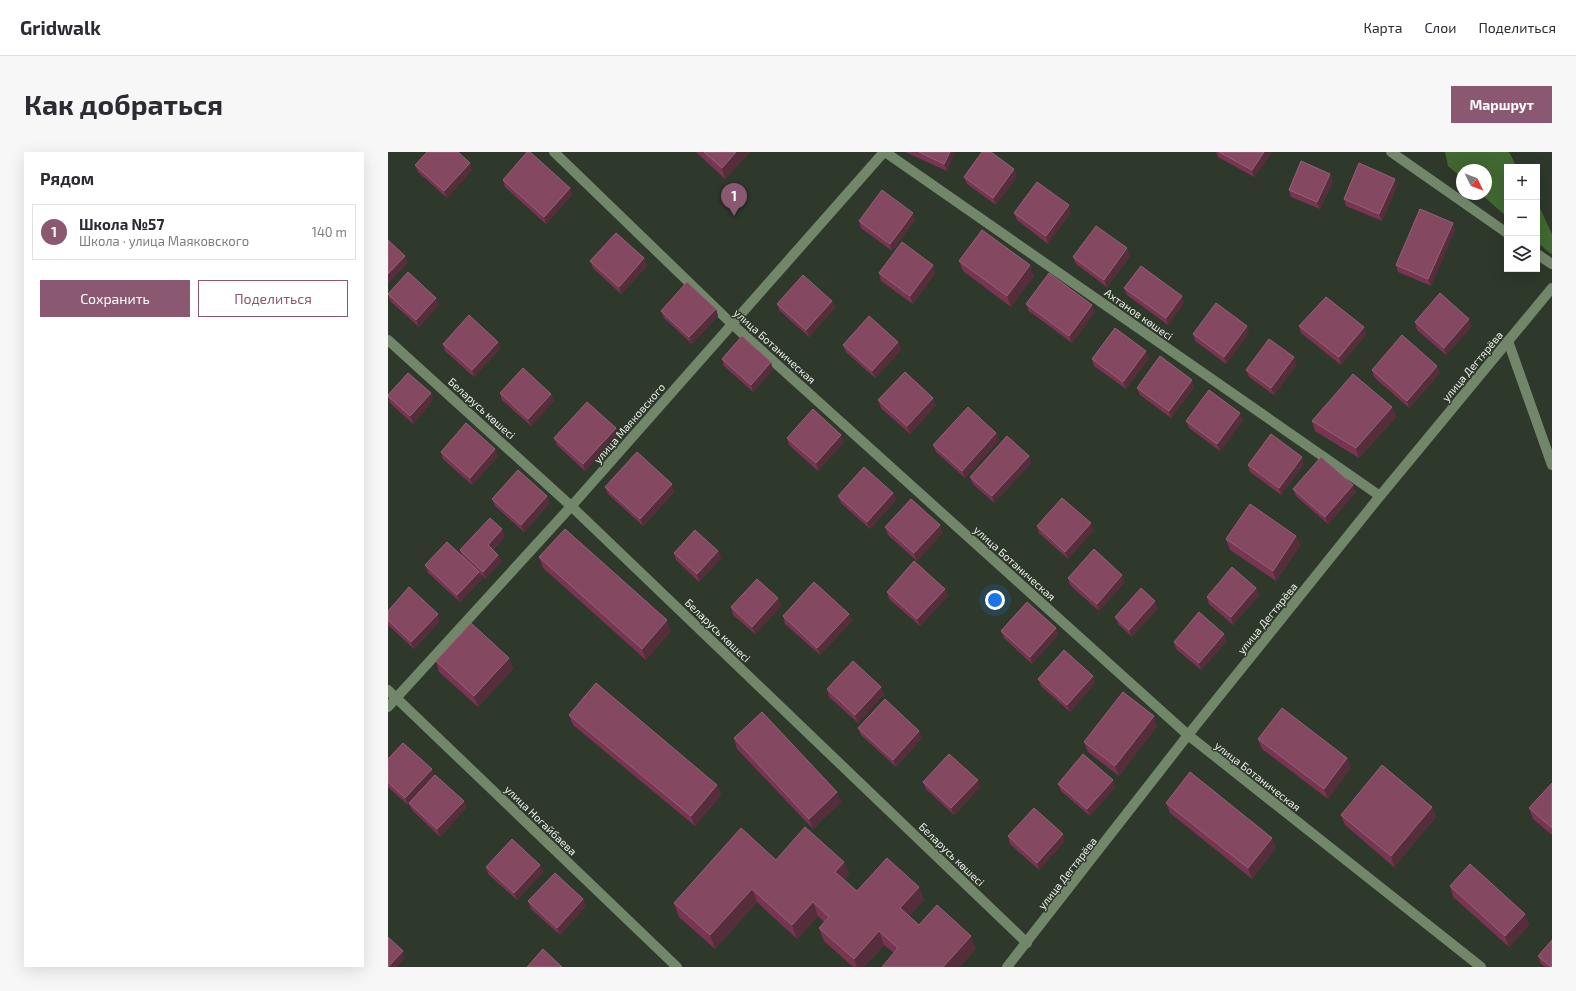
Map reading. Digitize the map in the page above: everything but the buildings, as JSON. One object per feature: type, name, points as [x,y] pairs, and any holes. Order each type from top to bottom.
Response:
[{"type":"street","name":"улица Ботаническая","points":[[554,152],[732,324],[1188,736],[1482,967]]},
{"type":"street","name":"улица Маяковского","points":[[388,707],[571,506],[884,152]]},
{"type":"street","name":"Ахтанов көшесі","points":[[884,152],[1380,496]]},
{"type":"street","points":[[1391,152],[1504,231]]},
{"type":"street","points":[[1540,256],[1552,264]]},
{"type":"street","name":"улица Дегтярёва","points":[[1007,967],[1188,736],[1380,496],[1552,288]]},
{"type":"street","name":"Беларусь көшесі","points":[[388,340],[571,506],[1027,943]]},
{"type":"street","points":[[1508,341],[1552,465]]},
{"type":"street","name":"улица Ногайбаева","points":[[388,690],[677,967]]},
{"type":"green space","points":[[1445,152],[1509,152],[1515,164],[1504,164],[1504,214],[1488,200],[1492,200],[1492,164],[1456,164],[1456,173],[1448,166]]},
{"type":"green space","points":[[1540,208],[1552,234],[1551,254],[1540,245]]},
{"type":"place","name":"Школа №57","points":[[734,216]]}]
